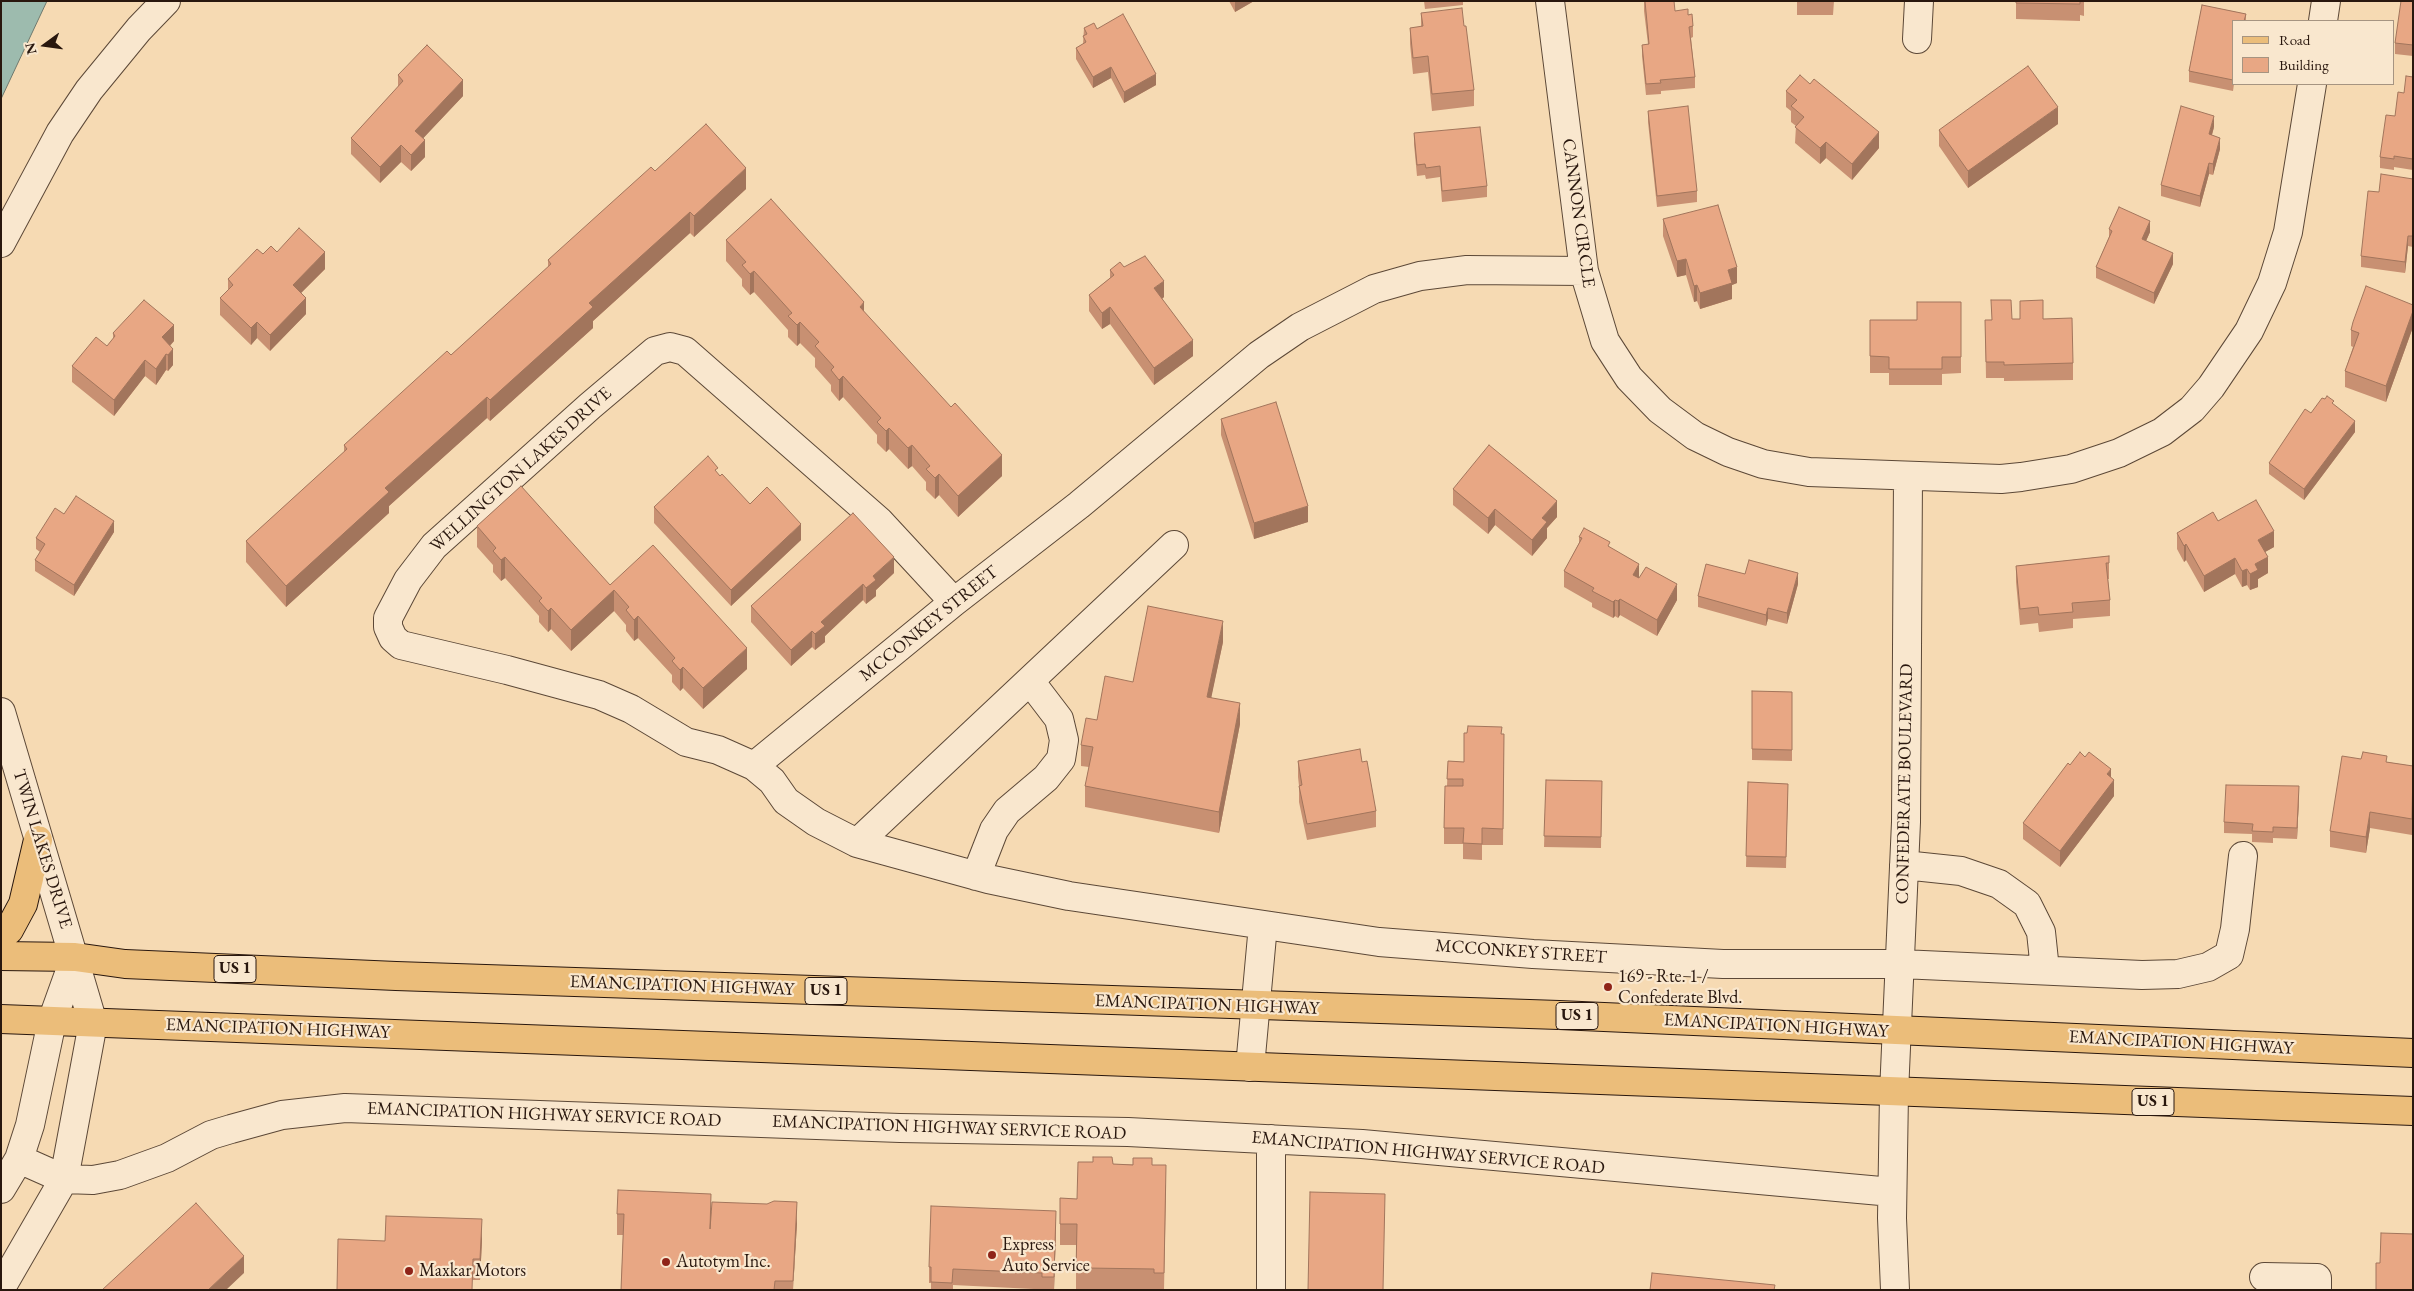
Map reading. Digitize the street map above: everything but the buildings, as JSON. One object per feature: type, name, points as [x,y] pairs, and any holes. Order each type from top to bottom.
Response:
[{"type":"main road","points":[[1,936],[9,930],[23,904],[38,840]]},
{"type":"main road","name":"EMANCIPATION HIGHWAY","points":[[1,956],[75,958],[125,964],[377,975],[1255,1007],[1559,1015],[1898,1032],[2413,1053]]},
{"type":"main road","name":"EMANCIPATION HIGHWAY","points":[[1,1019],[2413,1111]]},
{"type":"street","points":[[1,243],[60,134],[89,90],[139,29],[166,1]]},
{"type":"street","name":"CANNON CIRCLE","points":[[1550,1],[1584,271],[1604,341],[1629,378],[1660,410],[1695,436],[1728,452],[1763,464],[1809,472],[2001,479],[2070,469],[2119,453],[2162,432],[2192,409],[2211,387],[2249,331],[2272,283],[2288,232],[2312,85]]},
{"type":"street","points":[[1917,39],[1918,1]]},
{"type":"street","points":[[2323,20],[2326,1]]},
{"type":"street","name":"MCCONKEY STREET","points":[[1584,271],[1467,270],[1420,276],[1374,289],[1340,304],[1300,327],[1259,355],[1079,505],[954,602],[754,766],[772,781],[786,801],[816,822],[857,843],[976,876],[1069,896],[1379,942],[1533,954],[1723,964],[1901,964],[2142,975],[2178,974],[2208,967],[2229,955],[2235,929],[2243,856]]},
{"type":"street","name":"WELLINGTON LAKES DRIVE","points":[[754,766],[718,750],[686,742],[631,709],[599,695],[507,670],[401,645],[393,638],[388,627],[388,618],[408,580],[434,546],[626,375],[656,351],[670,348],[685,351],[879,521],[954,602]]},
{"type":"street","name":"CONFEDERATE BOULEVARD","points":[[1894,1290],[1892,1192],[1894,1092],[1904,865],[1908,476]]},
{"type":"street","points":[[857,843],[1174,545]]},
{"type":"street","points":[[976,876],[994,830],[1007,811],[1046,778],[1061,759],[1064,740],[1059,719],[1030,681]]},
{"type":"street","name":"TWIN LAKES DRIVE","points":[[1,712],[94,1023]]},
{"type":"street","points":[[1904,865],[1961,871],[1999,884],[2027,904],[2041,932],[2045,970]]},
{"type":"street","points":[[1250,1067],[1263,925]]},
{"type":"street","points":[[1,1189],[19,1159],[32,1116],[52,1021],[75,958]]},
{"type":"street","points":[[1,1288],[64,1179],[94,1023]]},
{"type":"street","name":"EMANCIPATION HIGHWAY SERVICE ROAD","points":[[19,1159],[64,1179],[94,1180],[120,1175],[167,1158],[230,1128],[282,1115],[345,1108],[900,1128],[1128,1132],[1271,1139],[1362,1144],[1892,1192]]},
{"type":"street","points":[[1271,1139],[1271,1290]]},
{"type":"street","points":[[2264,1277],[2318,1278],[2317,1290]]},
{"type":"shaded area","points":[[1,1],[47,1],[1,99]]},
{"type":"place","name":"169 - Rte. 1 / Confederate Blvd.","points":[[1608,987]]},
{"type":"place","name":"Express Auto Service","points":[[992,1255]]},
{"type":"place","name":"Autotym Inc.","points":[[666,1262]]},
{"type":"place","name":"Maxkar Motors","points":[[409,1271]]}]
